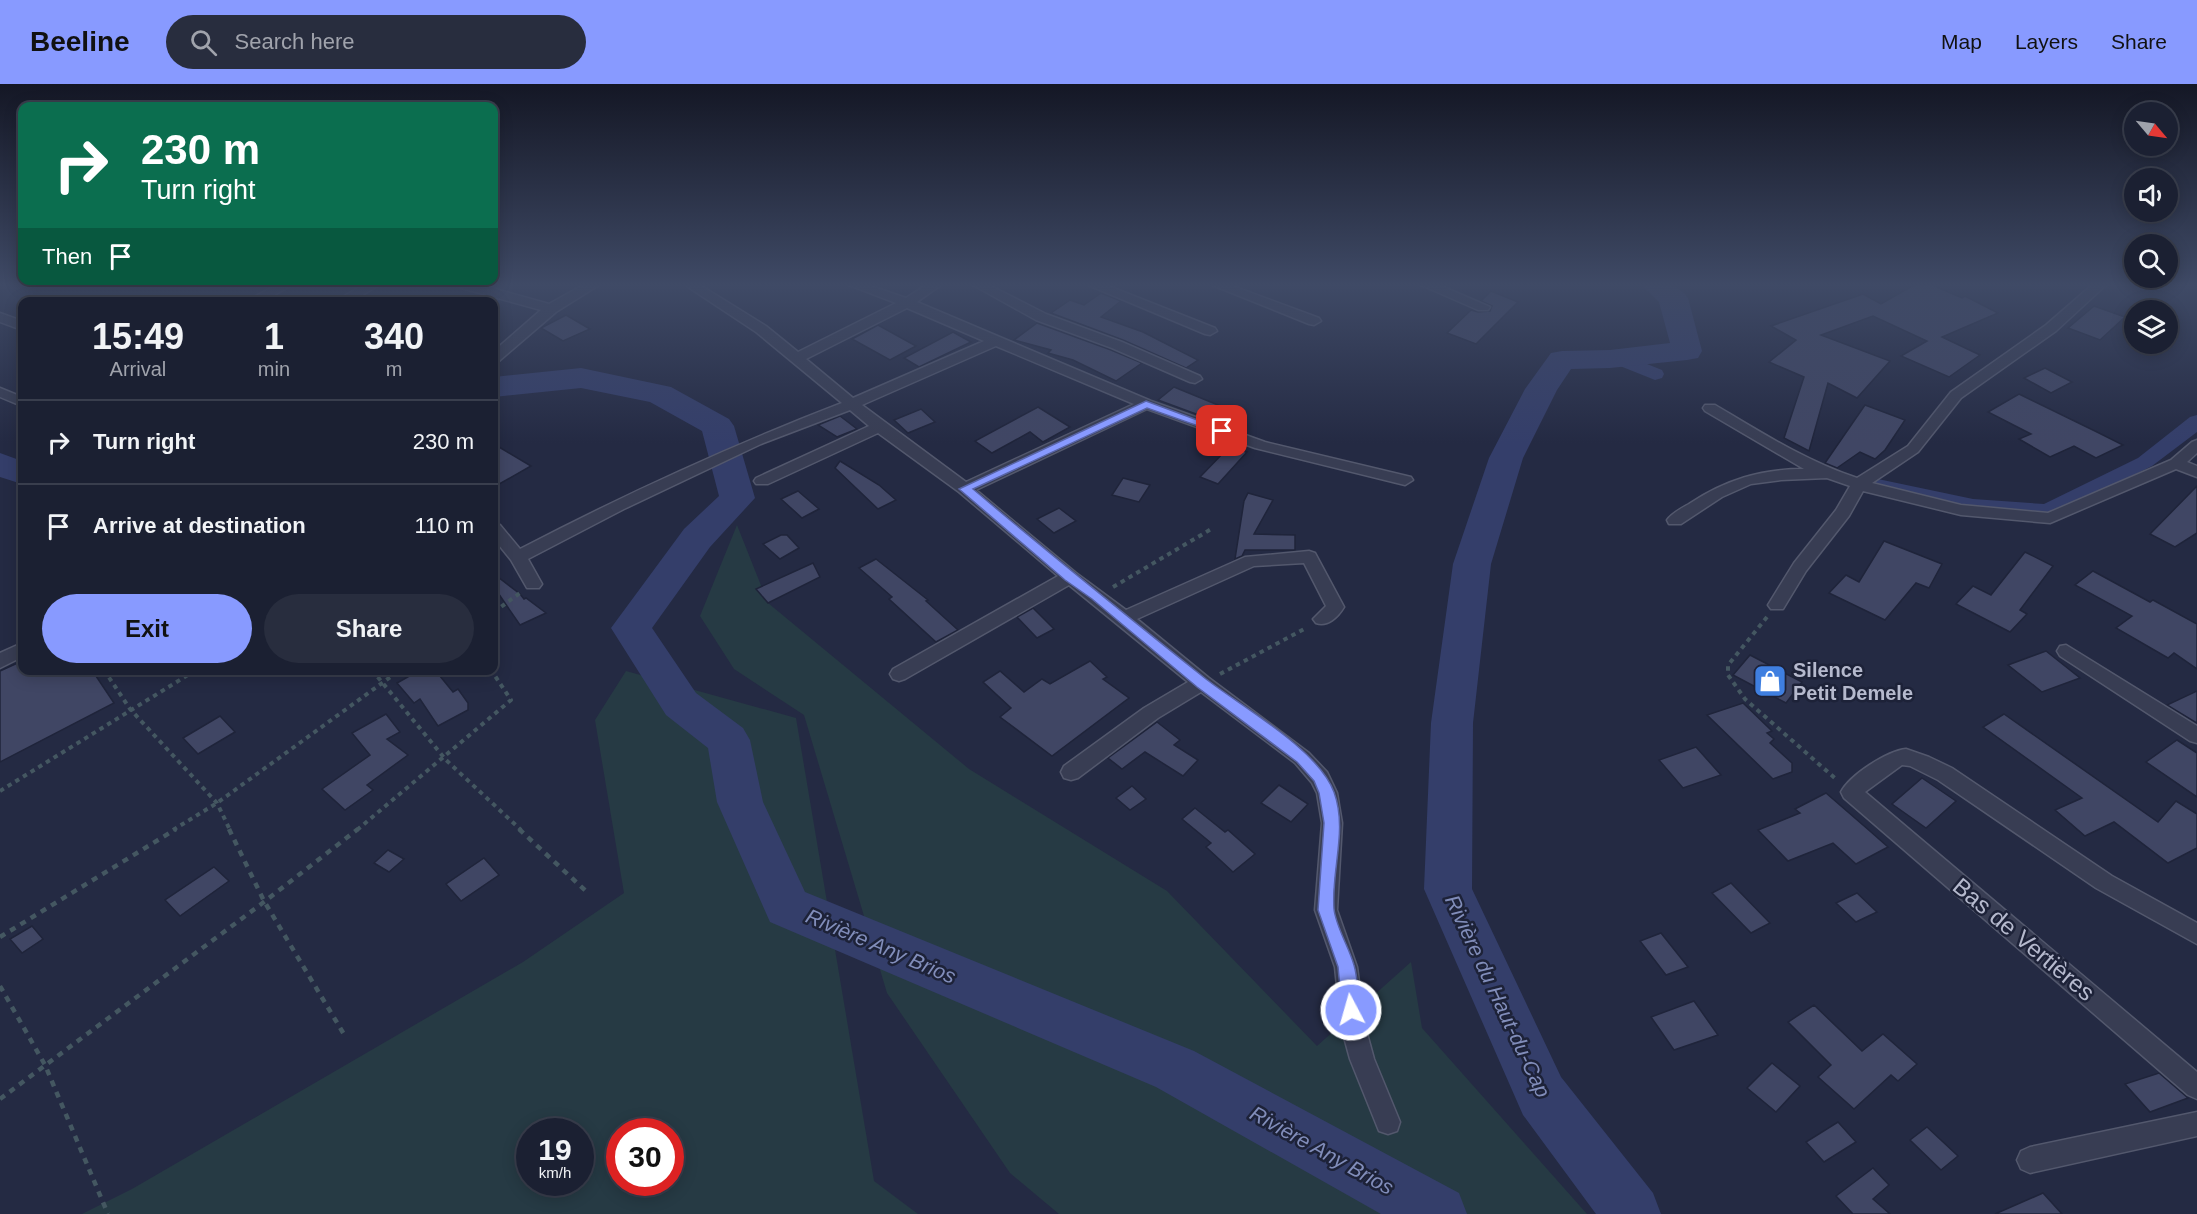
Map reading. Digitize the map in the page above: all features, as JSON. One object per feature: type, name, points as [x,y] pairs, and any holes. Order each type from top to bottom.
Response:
[{"type":"street","points":[[498,353],[517,338]]},
{"type":"street","points":[[772,338],[850,405],[965,489],[1202,683],[1302,758],[1320,778],[1327,793],[1332,823],[1326,910],[1347,967],[1353,1026],[1362,1059],[1388,1122]]},
{"type":"street","points":[[797,358],[838,338]]},
{"type":"street","points":[[991,338],[1146,404],[1260,445],[1405,480]]},
{"type":"street","points":[[1097,338],[1195,379]]},
{"type":"street","points":[[1777,605],[1800,567],[1843,512],[1858,486],[1913,449],[1956,395],[2036,338]]},
{"type":"street","points":[[518,557],[682,475],[756,441],[850,405],[997,340]]},
{"type":"street","points":[[0,392],[18,399]]},
{"type":"street","points":[[965,489],[1146,404]]},
{"type":"street","points":[[1710,408],[1788,455],[1858,486]]},
{"type":"street","points":[[762,481],[879,427]]},
{"type":"street","points":[[1675,520],[1739,483],[1803,473],[1961,510],[2050,518],[2176,463],[2197,445]]},
{"type":"street","points":[[2176,463],[2197,472]]},
{"type":"street","points":[[498,534],[518,557],[533,584]]},
{"type":"street","points":[[1124,618],[1251,561],[1309,557],[1335,607],[1322,619]]},
{"type":"street","points":[[899,674],[1070,577]]},
{"type":"street","points":[[0,661],[18,651]]},
{"type":"street","points":[[2066,651],[2197,736]]},
{"type":"street","points":[[1071,772],[1120,734],[1182,693],[1202,683]]},
{"type":"street","points":[[1851,792],[1896,758],[1906,757],[1946,774],[2104,882],[2197,934]]},
{"type":"street","name":"Bas de Vertières","points":[[1851,792],[2197,1086]]},
{"type":"street","points":[[2030,1160],[2197,1124]]},
{"type":"path","points":[[1097,596],[1213,528]]},
{"type":"path","points":[[498,609],[533,584]]},
{"type":"path","points":[[1777,605],[1728,665],[1728,675],[1745,699],[1851,792]]},
{"type":"path","points":[[1202,683],[1322,619]]},
{"type":"path","points":[[107,675],[130,709],[217,803],[264,901],[345,1036]]},
{"type":"path","points":[[0,792],[188,675]]},
{"type":"path","points":[[376,675],[446,760],[588,893]]},
{"type":"path","points":[[0,937],[217,803],[392,675]]},
{"type":"path","points":[[0,1099],[264,901],[446,760],[511,700],[494,675]]},
{"type":"path","points":[[0,986],[45,1065],[108,1214]]},
{"type":"shaded area","points":[[737,525],[768,603],[969,769],[1167,891],[1317,1046],[1411,962],[1422,1028],[1587,1214],[1059,1214],[1010,1173],[887,993],[804,715],[734,669],[700,616]]},
{"type":"shaded area","points":[[626,671],[796,718],[874,1181],[918,1214],[82,1214],[132,1189],[523,962],[624,893],[595,720]]},
{"type":"building","points":[[901,338],[916,346],[890,360],[852,339]]},
{"type":"building","points":[[942,338],[963,338],[971,342],[919,367],[904,358]]},
{"type":"building","points":[[1017,338],[1077,338],[1142,363],[1116,381],[1073,360],[1048,353],[1051,350],[1014,340]]},
{"type":"building","points":[[1117,338],[1154,338],[1198,360],[1186,368]]},
{"type":"building","points":[[1459,338],[1482,338],[1476,344]]},
{"type":"building","points":[[1792,338],[1828,338],[1890,361],[1857,398],[1828,383],[1809,451],[1784,438],[1804,377],[1769,362],[1796,340]]},
{"type":"building","points":[[1920,338],[1944,338],[1980,355],[1949,377],[1901,356],[1927,341]]},
{"type":"building","points":[[2045,368],[2072,382],[2051,393],[2024,378]]},
{"type":"building","points":[[1174,387],[1240,414],[1234,428],[1158,400]]},
{"type":"building","points":[[2019,394],[2123,445],[2096,458],[2074,446],[2050,457],[2019,439],[2031,434],[1988,412]]},
{"type":"building","points":[[1865,405],[1905,420],[1885,450],[1875,459],[1860,452],[1837,468],[1825,463]]},
{"type":"building","points":[[1038,407],[1070,427],[1043,442],[1030,432],[992,453],[975,441]]},
{"type":"building","points":[[921,409],[935,422],[908,433],[894,420]]},
{"type":"building","points":[[840,416],[857,429],[837,437],[818,425]]},
{"type":"building","points":[[498,446],[531,466],[498,485]]},
{"type":"building","points":[[1228,448],[1247,452],[1218,484],[1200,477]]},
{"type":"building","points":[[840,461],[879,485],[896,500],[878,509],[835,468]]},
{"type":"building","points":[[1123,478],[1150,485],[1139,502],[1112,495]]},
{"type":"building","points":[[2197,486],[2197,533],[2175,547],[2150,534]]},
{"type":"building","points":[[798,491],[819,509],[802,518],[781,499]]},
{"type":"building","points":[[1248,493],[1273,500],[1254,534],[1295,535],[1295,550],[1245,550],[1242,556],[1235,559],[1244,501]]},
{"type":"building","points":[[1059,508],[1076,521],[1054,533],[1037,519]]},
{"type":"building","points":[[781,535],[787,535],[799,548],[780,559],[763,544]]},
{"type":"building","points":[[1884,541],[1942,564],[1929,588],[1916,583],[1885,620],[1829,593],[1846,575],[1859,582]]},
{"type":"building","points":[[2025,552],[2053,566],[2020,610],[2027,614],[2010,632],[1956,604],[1973,586],[1991,595]]},
{"type":"building","points":[[876,559],[928,600],[926,601],[958,630],[936,642],[889,599],[892,597],[859,568]]},
{"type":"building","points":[[813,563],[820,577],[768,603],[756,589]]},
{"type":"building","points":[[2093,571],[2197,624],[2197,669],[2174,653],[2168,658],[2116,628],[2132,616],[2075,585]]},
{"type":"building","points":[[498,577],[524,599],[526,598],[546,613],[520,625],[498,593]]},
{"type":"building","points":[[1033,608],[1054,629],[1037,638],[1017,617]]},
{"type":"building","points":[[2046,651],[2080,678],[2042,692],[2008,665]]},
{"type":"building","points":[[1750,655],[1802,682],[1786,703],[1733,675]]},
{"type":"building","points":[[1090,661],[1107,677],[1103,679],[1129,698],[1052,756],[1000,717],[1011,708],[983,682],[1000,671],[1024,692],[1042,679],[1050,684]]},
{"type":"building","points":[[18,663],[18,675],[95,675],[114,703],[0,762],[0,671]]},
{"type":"building","points":[[411,675],[439,675],[453,692],[458,689],[468,703],[468,710],[438,726],[420,699],[414,703],[397,683]]},
{"type":"building","points":[[2197,691],[2197,723],[2167,705]]},
{"type":"building","points":[[1743,703],[1772,731],[1767,733],[1774,739],[1770,743],[1792,763],[1792,772],[1773,779],[1707,715]]},
{"type":"building","points":[[386,714],[400,732],[387,739],[408,755],[367,785],[373,790],[345,810],[322,789],[370,755],[352,733]]},
{"type":"building","points":[[2004,714],[2158,822],[2176,801],[2197,814],[2197,848],[2168,863],[2114,822],[2085,836],[2055,810],[2082,798],[1983,727]]},
{"type":"building","points":[[220,716],[235,732],[198,754],[183,738]]},
{"type":"building","points":[[1157,722],[1180,740],[1174,745],[1198,760],[1183,776],[1145,752],[1122,769],[1108,758]]},
{"type":"building","points":[[2177,740],[2197,753],[2197,797],[2146,762]]},
{"type":"building","points":[[1696,747],[1721,775],[1683,788],[1659,760]]},
{"type":"building","points":[[1922,778],[1956,801],[1926,828],[1892,804]]},
{"type":"building","points":[[1279,785],[1308,804],[1291,822],[1261,803]]},
{"type":"building","points":[[1132,786],[1146,799],[1130,810],[1116,798]]},
{"type":"building","points":[[1826,793],[1888,847],[1856,864],[1833,843],[1788,861],[1758,830],[1800,813],[1795,809]]},
{"type":"building","points":[[1195,808],[1225,832],[1228,830],[1255,854],[1233,872],[1206,847],[1211,843],[1182,819]]},
{"type":"building","points":[[388,850],[404,859],[389,872],[374,863]]},
{"type":"building","points":[[484,858],[499,875],[461,901],[446,884]]},
{"type":"building","points":[[214,867],[229,881],[180,916],[165,900]]},
{"type":"building","points":[[1731,883],[1770,923],[1751,933],[1712,893]]},
{"type":"building","points":[[1857,893],[1877,912],[1856,922],[1836,903]]},
{"type":"building","points":[[32,926],[43,939],[22,953],[10,939]]},
{"type":"building","points":[[1661,933],[1688,967],[1666,975],[1640,941]]},
{"type":"building","points":[[1694,1001],[1718,1035],[1674,1050],[1651,1017]]},
{"type":"building","points":[[1814,1005],[1862,1051],[1883,1034],[1917,1064],[1898,1081],[1891,1075],[1854,1109],[1818,1077],[1831,1065],[1788,1022]]},
{"type":"building","points":[[1772,1063],[1800,1086],[1776,1112],[1747,1088]]},
{"type":"building","points":[[2159,1073],[2188,1098],[2150,1112],[2125,1084]]},
{"type":"building","points":[[1838,1122],[1856,1142],[1824,1162],[1806,1142]]},
{"type":"building","points":[[1927,1127],[1958,1156],[1941,1170],[1910,1140]]},
{"type":"building","points":[[1873,1168],[1889,1185],[1873,1199],[1890,1214],[1853,1214],[1836,1196]]},
{"type":"building","points":[[2043,1193],[2062,1214],[1995,1214]]},
{"type":"waterway","name":"Rivière du Haut-du-Cap","points":[[1632,1214],[1542,1096],[1448,889],[1452,723],[1472,564],[1506,458],[1541,389],[1562,360],[1610,359],[1687,351],[1683,338]]},
{"type":"waterway","points":[[1617,358],[1655,374]]},
{"type":"waterway","name":"Rivière Any Brios","points":[[498,387],[581,378],[660,394],[717,426],[737,498],[697,538],[631,628],[681,704],[728,740],[740,802],[787,907],[1175,1069],[1438,1214]]},
{"type":"waterway","points":[[1873,485],[1973,506],[2047,511],[2145,462],[2197,421]]},
{"type":"waterway","name":"Rivière Any Brios","points":[[0,464],[18,471]]},
{"type":"place","name":"Silence Petit Demele","points":[[1770,681]]},
{"type":"route","points":[[1222,431],[1146,404],[965,489],[1202,683],[1302,758],[1320,778],[1327,793],[1332,823],[1326,910],[1347,967],[1351,1010]]}]
